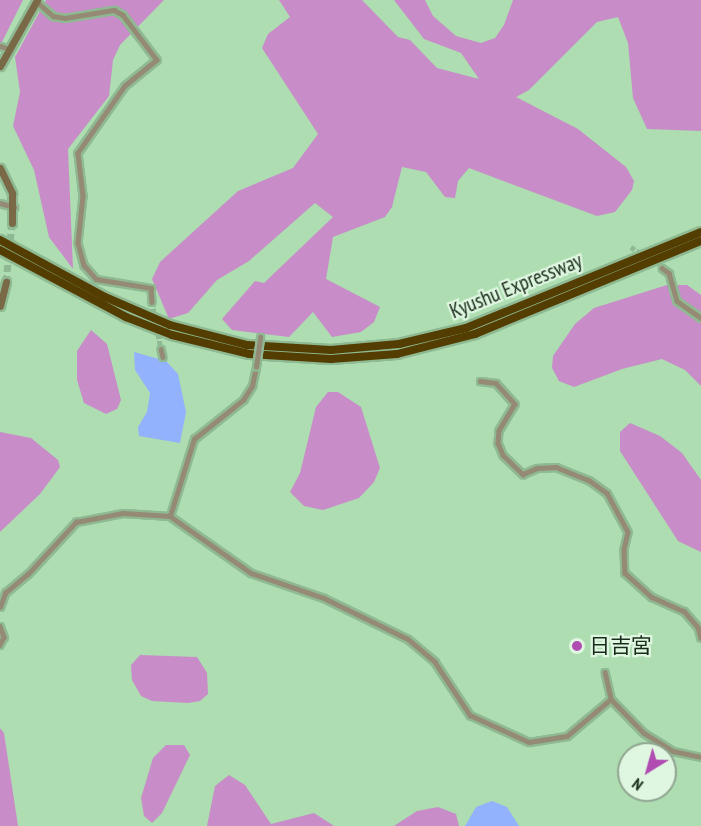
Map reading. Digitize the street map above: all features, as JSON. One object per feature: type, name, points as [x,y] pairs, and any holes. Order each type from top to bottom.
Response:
[{"type":"highway","name":"Kyushu Expressway","points":[[0,240],[105,297],[170,325],[247,345],[331,350],[399,344],[466,328],[701,232]]},
{"type":"highway","name":"Kyushu Expressway","points":[[0,250],[126,317],[172,335],[249,354],[331,359],[397,354],[475,334],[701,241]]},
{"type":"street","points":[[0,66],[36,0],[53,16],[65,18],[114,10],[123,15],[157,60],[125,86],[78,153],[83,196],[78,243],[84,265],[102,281],[151,288],[152,302]]},
{"type":"street","points":[[0,46],[9,49]]},
{"type":"street","points":[[0,168],[14,207],[12,223]]},
{"type":"street","points":[[0,203],[14,207]]},
{"type":"street","points":[[662,268],[669,273],[677,301],[701,318]]},
{"type":"street","points":[[0,306],[6,282]]},
{"type":"street","points":[[170,516],[194,439],[243,400],[252,386],[260,337]]},
{"type":"street","points":[[161,349],[163,357]]},
{"type":"street","points":[[480,381],[496,383],[515,404],[499,430],[498,444],[503,455],[523,474],[556,467],[589,480],[607,493],[628,532],[624,549],[625,573],[652,597],[684,611],[698,627],[701,638]]},
{"type":"street","points":[[0,607],[5,593],[28,574],[76,522],[123,513],[170,516],[251,573],[324,598],[408,639],[435,662],[470,715],[529,742],[567,736],[611,699]]},
{"type":"street","points":[[0,626],[4,637],[0,645]]},
{"type":"street","points":[[605,672],[611,699],[661,746],[701,757]]},
{"type":"shaded area","points":[[0,0],[23,0],[0,46]]},
{"type":"shaded area","points":[[46,0],[164,0],[120,45],[113,60],[109,96],[68,149],[73,269],[49,237],[34,170],[13,126],[20,92],[15,57]]},
{"type":"shaded area","points":[[279,0],[362,0],[398,37],[410,40],[437,68],[479,79],[461,53],[424,39],[394,0],[425,0],[433,16],[456,36],[481,43],[495,38],[504,25],[513,0],[701,0],[701,131],[647,129],[633,98],[628,43],[618,17],[597,22],[529,90],[516,97],[578,129],[626,167],[634,181],[632,190],[615,212],[597,216],[469,168],[458,181],[455,198],[445,197],[426,172],[402,167],[392,207],[385,217],[333,237],[326,279],[380,307],[374,322],[361,332],[332,337],[313,312],[289,337],[232,330],[222,319],[255,281],[264,283],[333,217],[315,203],[249,261],[217,280],[188,313],[169,319],[152,279],[160,262],[238,191],[293,168],[318,134],[262,48],[268,34],[290,17]]},
{"type":"shaded area","points":[[667,285],[687,285],[701,295],[701,386],[685,370],[662,359],[622,369],[574,387],[559,381],[552,368],[553,356],[575,324],[594,308]]},
{"type":"shaded area","points":[[91,330],[107,344],[121,400],[117,409],[106,414],[84,403],[77,380],[77,351]]},
{"type":"shaded area","points":[[328,392],[338,392],[361,407],[380,468],[374,482],[359,498],[323,510],[304,506],[290,492],[300,473],[316,407]]},
{"type":"shaded area","points":[[630,423],[660,436],[682,453],[701,480],[701,552],[678,541],[620,451],[620,432]]},
{"type":"shaded area","points":[[0,432],[31,438],[58,460],[60,467],[40,494],[0,532]]},
{"type":"shaded area","points":[[140,655],[197,657],[207,673],[208,694],[200,701],[188,703],[152,701],[141,696],[132,680],[131,665]]},
{"type":"shaded area","points":[[0,728],[4,733],[18,826],[0,826]]},
{"type":"shaded area","points":[[166,745],[184,745],[190,755],[162,813],[152,823],[144,816],[141,798],[153,758]]},
{"type":"shaded area","points":[[229,775],[245,785],[271,824],[314,813],[334,826],[207,826],[215,786]]},
{"type":"shaded area","points":[[438,807],[456,814],[459,826],[394,826],[417,811]]},
{"type":"water","points":[[134,352],[166,361],[178,374],[186,412],[180,443],[139,436],[138,427],[147,412],[150,393],[135,370]]},
{"type":"water","points":[[492,801],[507,807],[519,826],[465,826],[476,807]]},
{"type":"tunnel","points":[[6,282],[12,223]]},
{"type":"tunnel","points":[[631,247],[645,256]]},
{"type":"tunnel","points":[[152,302],[155,317]]},
{"type":"tunnel","points":[[157,328],[161,349]]},
{"type":"place","name":"日吉宮","points":[[577,646]]}]
